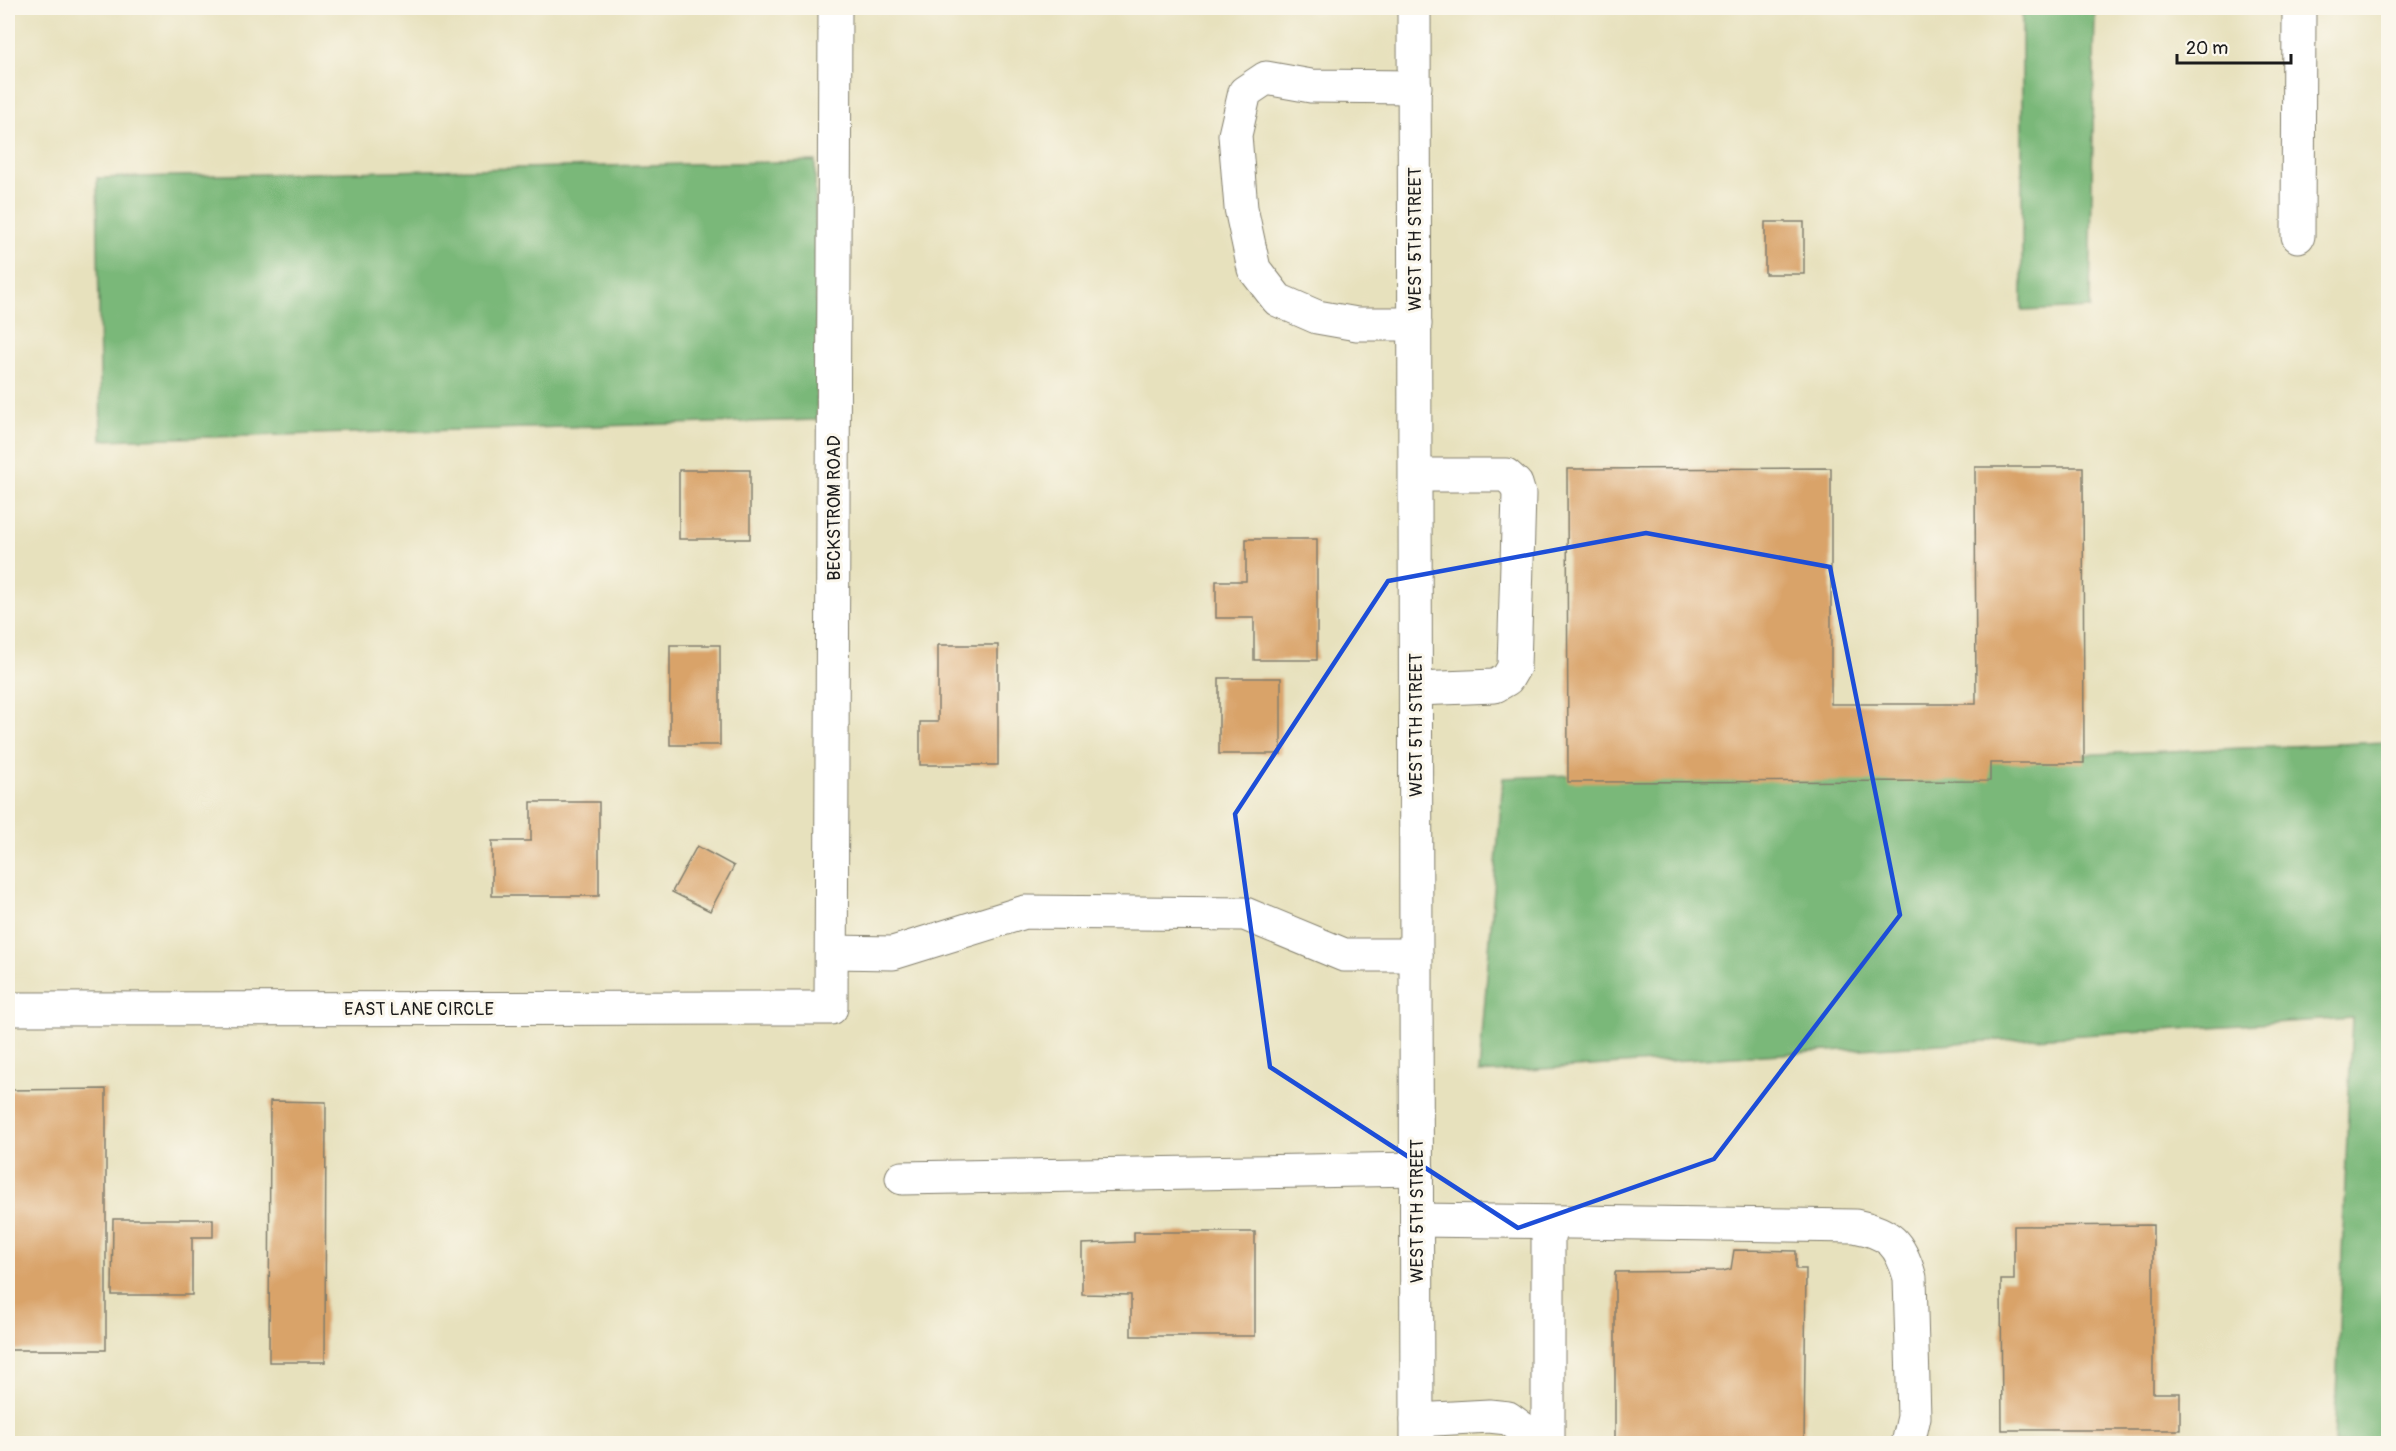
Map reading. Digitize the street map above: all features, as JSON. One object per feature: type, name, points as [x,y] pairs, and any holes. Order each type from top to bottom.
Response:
[{"type":"street","name":"BECKSTROM ROAD","points":[[831,1008],[835,8]]},
{"type":"street","name":"WEST 5TH STREET","points":[[1414,8],[1417,1432]]},
{"type":"street","points":[[2298,236],[2299,8]]},
{"type":"street","points":[[1415,87],[1311,86],[1266,78],[1245,92],[1235,135],[1241,208],[1254,269],[1278,300],[1317,317],[1357,324],[1415,324]]},
{"type":"street","points":[[1416,475],[1506,475],[1516,484],[1519,494],[1514,667],[1507,680],[1495,686],[1416,689]]},
{"type":"street","points":[[832,952],[893,953],[1025,912],[1245,914],[1344,955],[1416,956]]},
{"type":"street","name":"EAST LANE CIRCLE","points":[[8,1009],[831,1008]]},
{"type":"street","points":[[902,1178],[1417,1169]]},
{"type":"street","points":[[1417,1220],[1855,1226],[1878,1230],[1896,1244],[1911,1278],[1914,1417],[1908,1443]]},
{"type":"street","points":[[1548,1223],[1548,1443]]},
{"type":"street","points":[[1417,1432],[1489,1416],[1508,1418],[1543,1443]]},
{"type":"highlighted area","points":[[1646,533],[1830,567],[1900,915],[1714,1159],[1518,1228],[1270,1067],[1235,814],[1388,581]]},
{"type":"green space","points":[[2022,8],[2095,8],[2090,308],[2022,311]]},
{"type":"green space","points":[[815,161],[817,420],[101,440],[97,178]]},
{"type":"green space","points":[[2388,742],[2388,1443],[2334,1443],[2352,1018],[1479,1073],[1503,778]]},
{"type":"building","points":[[1765,222],[1804,222],[1804,274],[1765,274]]},
{"type":"building","points":[[1975,467],[2083,467],[2084,763],[1990,763],[1990,781],[1568,782],[1567,469],[1831,468],[1831,704],[1976,704]]},
{"type":"building","points":[[679,470],[750,470],[750,539],[679,539]]},
{"type":"building","points":[[1246,539],[1317,539],[1317,660],[1254,660],[1254,618],[1216,618],[1216,581],[1246,581]]},
{"type":"building","points":[[670,645],[720,645],[720,745],[670,745]]},
{"type":"building","points":[[938,645],[998,645],[998,765],[920,765],[920,722],[938,722]]},
{"type":"building","points":[[1219,678],[1281,678],[1281,754],[1219,754]]},
{"type":"building","points":[[531,802],[599,802],[599,896],[492,896],[492,841],[531,841]]},
{"type":"building","points":[[697,846],[734,866],[710,911],[672,892]]},
{"type":"building","points":[[106,1089],[106,1350],[8,1350],[8,1090]]},
{"type":"building","points":[[270,1101],[326,1102],[325,1362],[269,1362]]},
{"type":"building","points":[[113,1219],[213,1219],[213,1237],[192,1237],[192,1295],[112,1295]]},
{"type":"building","points":[[2153,1225],[2153,1393],[2180,1393],[2180,1430],[2002,1430],[2001,1280],[2014,1280],[2014,1226]]},
{"type":"building","points":[[1134,1232],[1255,1232],[1255,1336],[1131,1336],[1131,1295],[1082,1294],[1082,1244],[1134,1242]]},
{"type":"building","points":[[1734,1250],[1796,1251],[1796,1269],[1806,1269],[1804,1444],[1615,1444],[1615,1272],[1723,1271],[1731,1269]]}]
